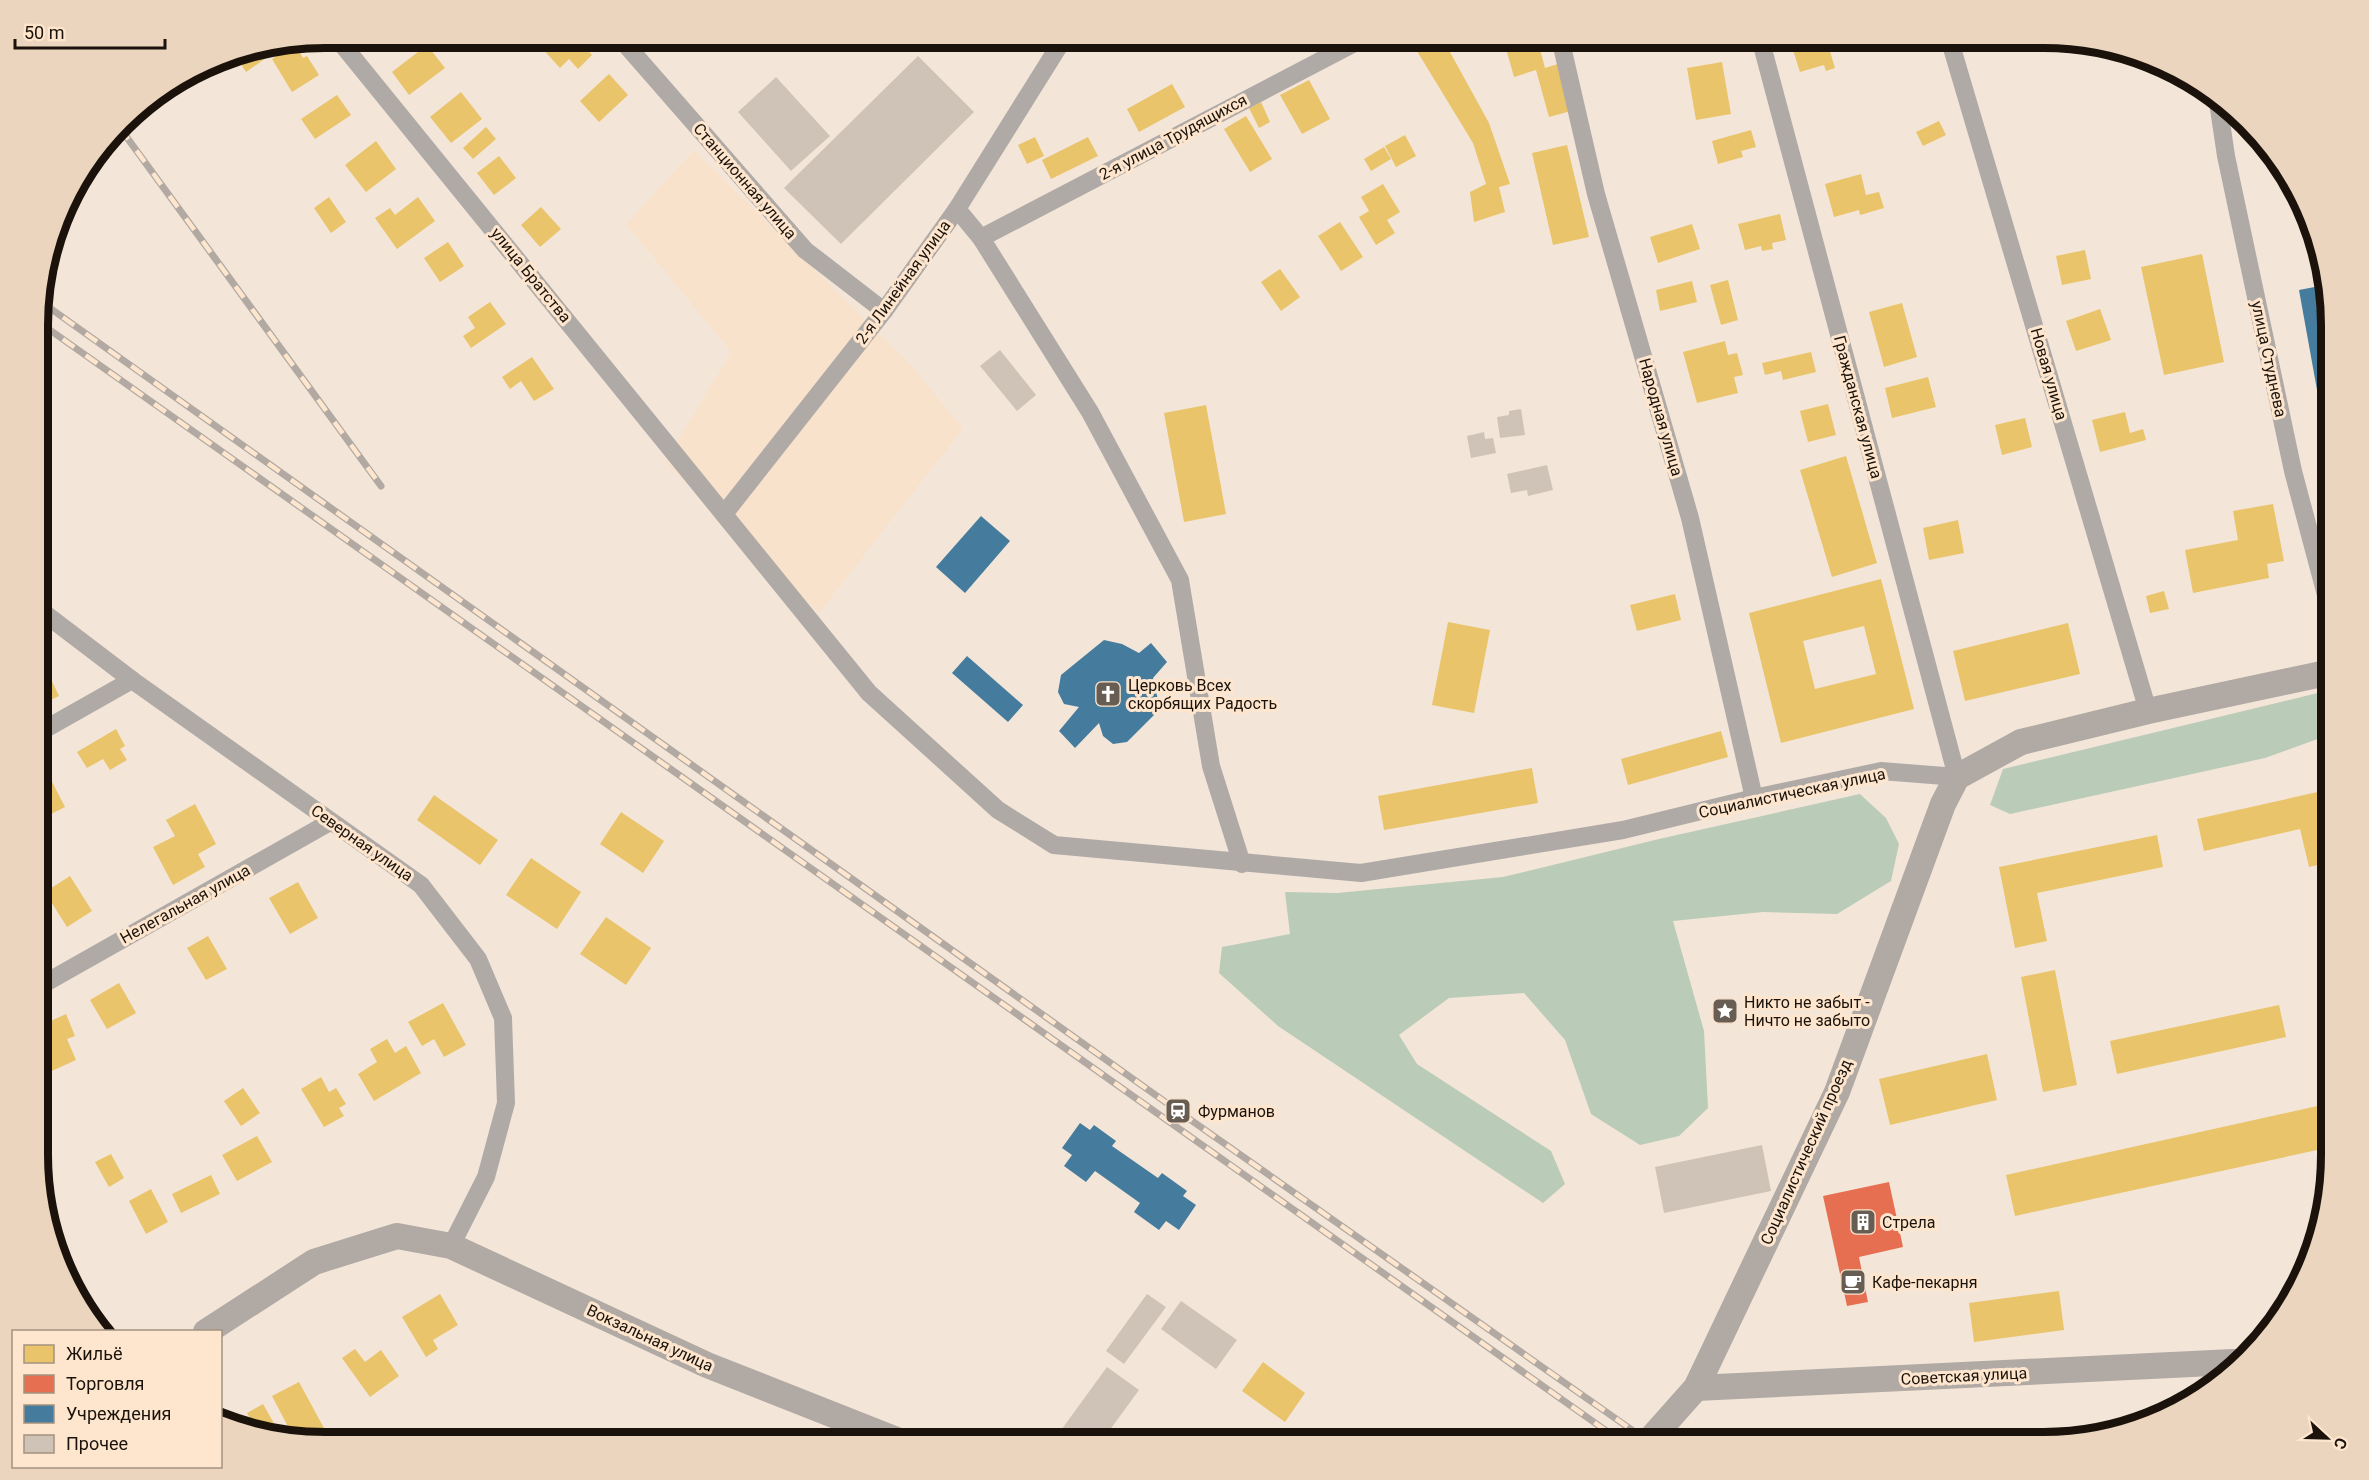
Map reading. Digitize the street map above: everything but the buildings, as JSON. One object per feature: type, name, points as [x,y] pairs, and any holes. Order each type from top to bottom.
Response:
[{"type":"main road","points":[[1957,777],[2021,742],[2148,711],[2321,674]]},
{"type":"main road","name":"Социалистический проезд","points":[[1696,1389],[1837,1092],[1943,804],[1957,777]]},
{"type":"main road","name":"Вокзальная улица","points":[[209,1330],[314,1262],[397,1236],[451,1246],[707,1365],[877,1432]]},
{"type":"main road","name":"Советская улица","points":[[1696,1389],[2228,1362]]},
{"type":"main road","points":[[1657,1432],[1696,1389]]},
{"type":"street","name":"улица Братства","points":[[345,48],[868,693],[998,810],[1054,845],[1242,864]]},
{"type":"street","name":"Станционная улица","points":[[629,48],[805,250],[884,311]]},
{"type":"street","name":"2-я Линейная улица","points":[[724,514],[884,311],[957,210],[1058,48]]},
{"type":"street","name":"2-я улица Трудящихся","points":[[981,238],[1345,48]]},
{"type":"street","name":"Народная улица","points":[[1562,48],[1596,194],[1690,518],[1754,798]]},
{"type":"street","name":"Гражданская улица","points":[[1763,48],[1957,777]]},
{"type":"street","name":"Новая улица","points":[[1952,48],[2148,711]]},
{"type":"street","name":"улица Студнева","points":[[2219,110],[2226,156],[2290,459],[2321,576]]},
{"type":"street","points":[[957,210],[981,238],[1090,412],[1180,580],[1211,766],[1242,864]]},
{"type":"street","name":"Северная улица","points":[[48,616],[132,680],[421,885],[478,959],[503,1018],[506,1103],[486,1177],[451,1246]]},
{"type":"street","points":[[48,727],[132,680]]},
{"type":"street","name":"Социалистическая улица","points":[[1242,864],[1361,873],[1623,830],[1754,798],[1881,771],[1957,777]]},
{"type":"street","name":"Нелегальная улица","points":[[48,981],[330,822]]},
{"type":"shaded area","points":[[694,150],[913,367],[963,429],[819,613],[665,462],[731,352],[626,224]]},
{"type":"green space","points":[[2321,692],[2321,738],[2265,758],[2010,814],[1990,805],[2003,769]]},
{"type":"green space","points":[[1860,794],[1886,818],[1899,844],[1891,881],[1837,914],[1763,912],[1673,921],[1704,1031],[1708,1108],[1679,1136],[1640,1145],[1591,1114],[1565,1040],[1524,993],[1449,998],[1399,1035],[1417,1064],[1551,1151],[1565,1184],[1543,1203],[1278,1026],[1219,973],[1222,947],[1290,934],[1285,892],[1337,893],[1503,877]]},
{"type":"railway","points":[[124,134],[381,486]]},
{"type":"railway","points":[[49,307],[1178,1111],[1635,1432]]},
{"type":"railway","points":[[48,329],[1608,1432]]},
{"type":"place","name":"Церковь Всех скорбящих Радость","points":[[1108,694]]},
{"type":"place","name":"Никто не забыт - Ничто не забыто","points":[[1725,1011]]},
{"type":"place","name":"Фурманов","points":[[1178,1111]]},
{"type":"place","name":"Стрела","points":[[1863,1222]]},
{"type":"place","name":"Кафе-пекарня","points":[[1853,1282]]}]
